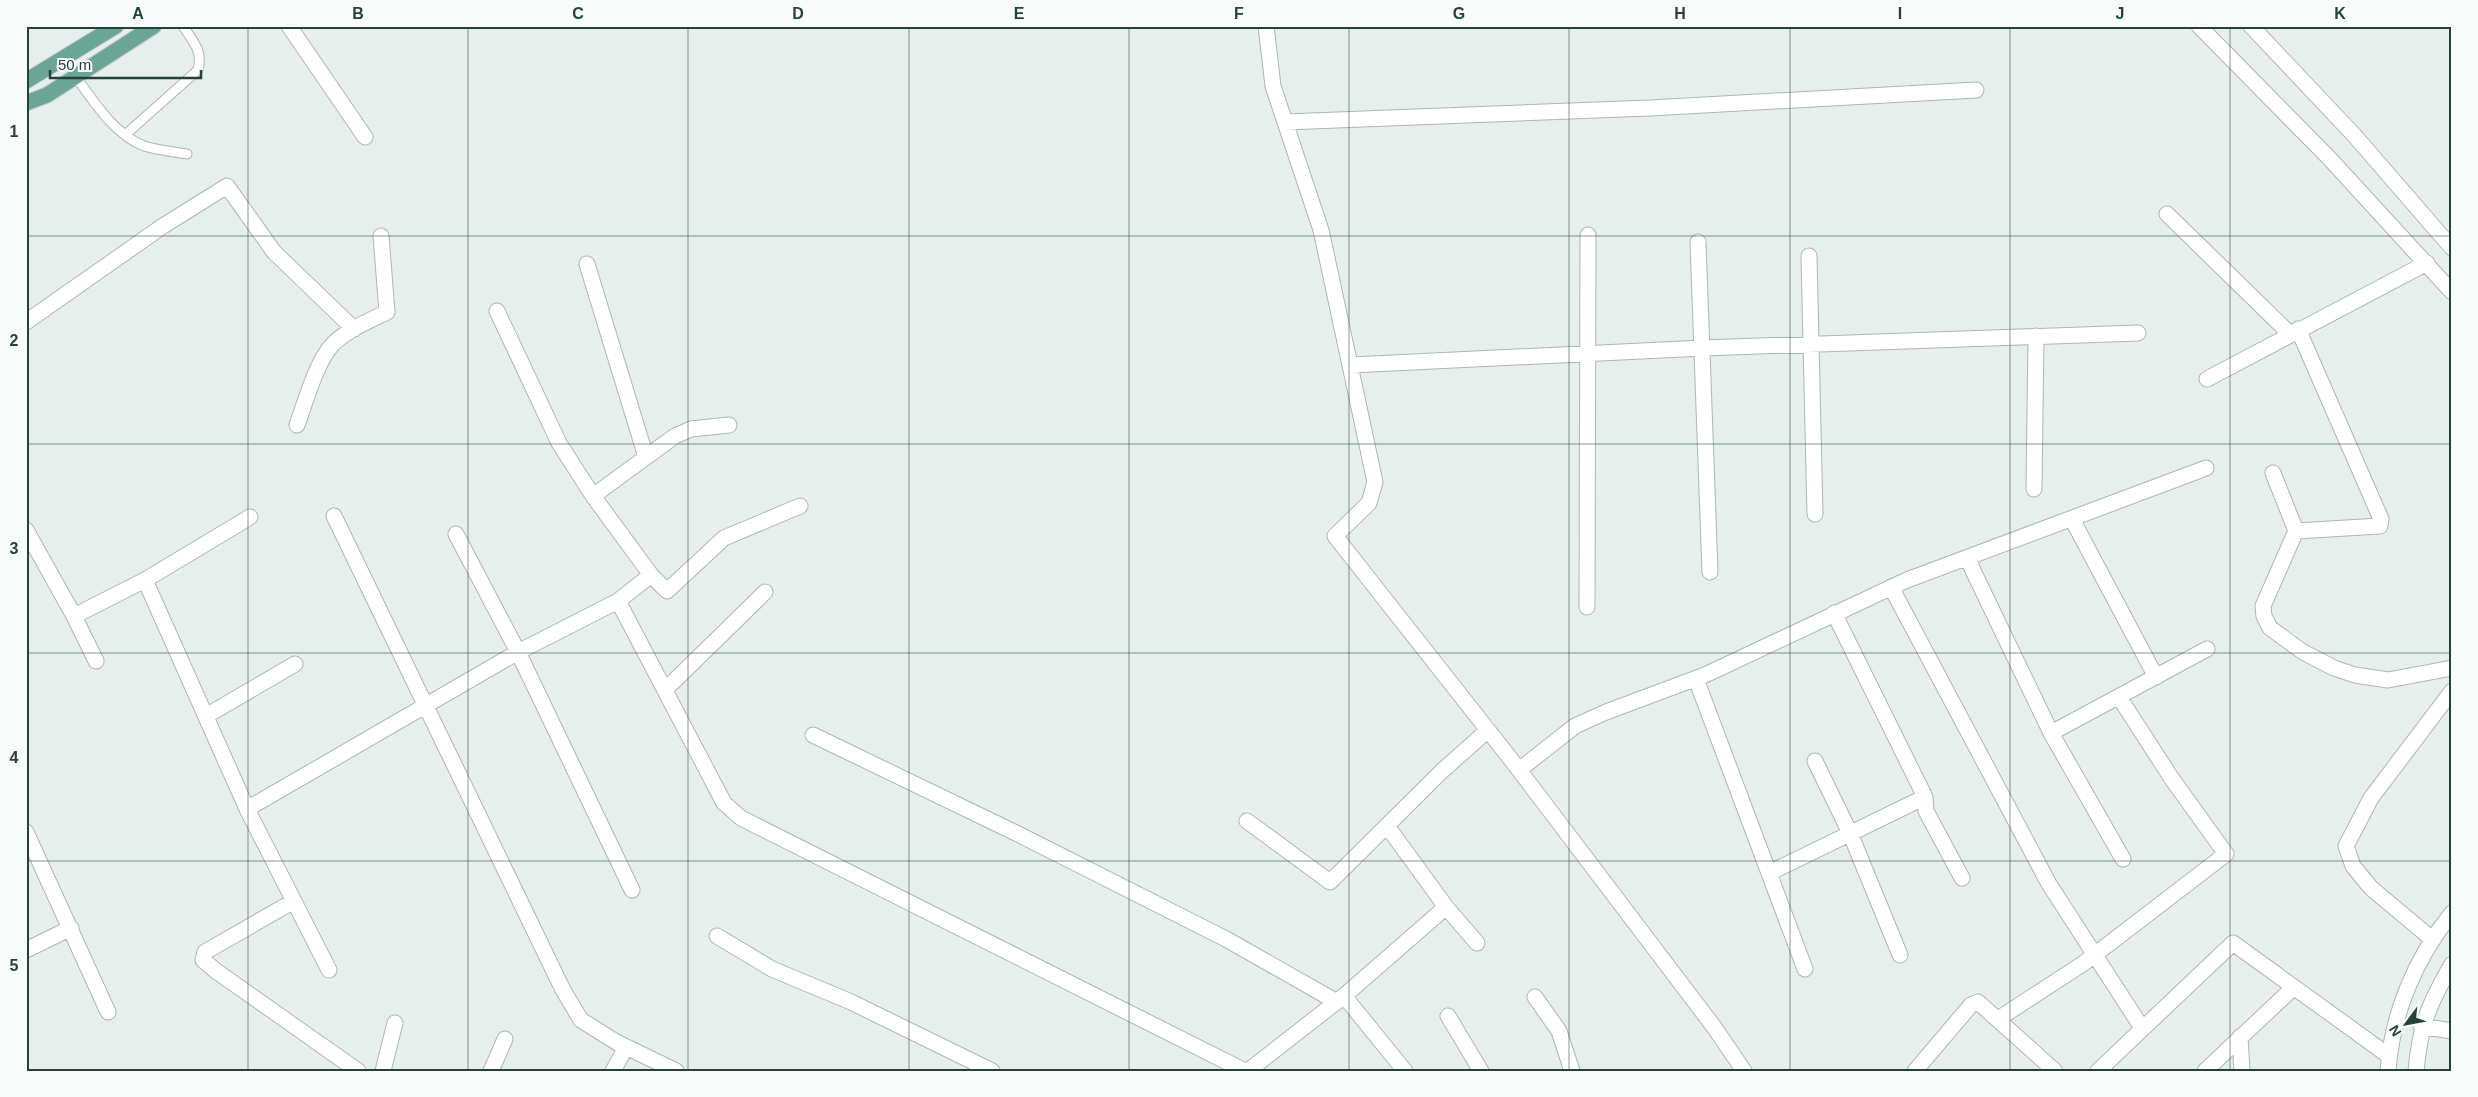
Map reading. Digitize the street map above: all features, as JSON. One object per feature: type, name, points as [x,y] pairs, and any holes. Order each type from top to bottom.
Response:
[{"type":"main road","points":[[26,81],[116,26]]},
{"type":"main road","points":[[26,104],[47,95],[153,27]]},
{"type":"street","points":[[289,26],[365,137]]},
{"type":"street","points":[[1266,26],[1273,86],[1321,230],[1375,482],[1369,503],[1335,536],[1519,770],[1714,1027],[1744,1071]]},
{"type":"street","points":[[2199,26],[2330,159],[2427,262],[2452,292]]},
{"type":"street","points":[[2251,26],[2354,135],[2452,248]]},
{"type":"street","points":[[1285,122],[1650,108],[1976,90]]},
{"type":"street","points":[[26,322],[163,226],[227,186],[274,252],[354,329]]},
{"type":"street","points":[[2167,214],[2294,331],[2381,520],[2380,526],[2296,531]]},
{"type":"street","points":[[1587,607],[1588,235]]},
{"type":"street","points":[[296,425],[333,344],[354,329],[387,312],[381,236]]},
{"type":"street","points":[[1698,242],[1704,348],[1710,572]]},
{"type":"street","points":[[1809,256],[1816,514]]},
{"type":"street","points":[[2207,379],[2294,331],[2427,262]]},
{"type":"street","points":[[587,264],[646,457]]},
{"type":"street","points":[[498,310],[559,442],[592,496],[651,575],[667,591],[724,538],[800,506]]},
{"type":"street","points":[[1351,365],[1704,348],[2138,333]]},
{"type":"street","points":[[2034,489],[2036,336]]},
{"type":"street","points":[[592,496],[675,436],[691,429],[729,425]]},
{"type":"street","points":[[1519,770],[1575,726],[1606,712],[1696,679],[1891,587],[2206,468]]},
{"type":"street","points":[[2274,473],[2296,531],[2263,606],[2264,616],[2270,628],[2303,652],[2334,668],[2355,675],[2388,680],[2452,668]]},
{"type":"street","points":[[334,516],[563,990],[581,1020],[626,1047],[676,1071]]},
{"type":"street","points":[[74,616],[145,580],[250,517]]},
{"type":"street","points":[[2072,519],[2156,677]]},
{"type":"street","points":[[27,532],[74,616],[96,661]]},
{"type":"street","points":[[456,534],[518,652],[632,890]]},
{"type":"street","points":[[1967,558],[2051,733],[2123,860]]},
{"type":"street","points":[[247,809],[518,652],[618,601],[651,575]]},
{"type":"street","points":[[145,580],[247,809],[329,970]]},
{"type":"street","points":[[1891,587],[2048,884],[2142,1028]]},
{"type":"street","points":[[664,690],[765,592]]},
{"type":"street","points":[[618,601],[724,803],[741,818],[1247,1071],[1341,999],[1446,907]]},
{"type":"street","points":[[1834,613],[1925,797],[1926,811],[1962,878]]},
{"type":"street","points":[[2051,733],[2207,649]]},
{"type":"street","points":[[206,716],[295,664]]},
{"type":"street","points":[[1696,679],[1805,969]]},
{"type":"street","points":[[2432,939],[2371,888],[2353,866],[2346,846],[2371,798],[2452,691]]},
{"type":"street","points":[[1998,1019],[2094,955],[2226,854],[2172,779],[2119,697]]},
{"type":"street","points":[[1247,821],[1330,882],[1442,771],[1488,730]]},
{"type":"street","points":[[813,736],[1018,834],[1226,938],[1341,999],[1405,1071]]},
{"type":"street","points":[[1814,760],[1850,833],[1900,955]]},
{"type":"street","points":[[1769,873],[1925,797]]},
{"type":"street","points":[[1387,826],[1446,907],[1477,943]]},
{"type":"street","points":[[26,832],[108,1012]]},
{"type":"street","points":[[294,901],[204,952],[203,960],[358,1071]]},
{"type":"street","points":[[2098,1071],[2233,943],[2389,1063],[2397,1022],[2410,980],[2432,939],[2452,913]]},
{"type":"street","points":[[26,950],[71,928]]},
{"type":"street","points":[[717,936],[772,969],[851,1002],[992,1071]]},
{"type":"street","points":[[2416,1071],[2421,1026],[2436,992],[2452,964]]},
{"type":"street","points":[[2205,1071],[2293,988]]},
{"type":"street","points":[[1535,997],[1558,1031],[1572,1071]]},
{"type":"street","points":[[1915,1071],[1971,1005],[1978,1002],[2055,1071]]},
{"type":"street","points":[[1448,1016],[1482,1071]]},
{"type":"street","points":[[383,1071],[395,1024]]},
{"type":"street","points":[[2421,1026],[2452,1031]]},
{"type":"street","points":[[2240,1037],[2242,1071]]},
{"type":"street","points":[[491,1071],[505,1039]]},
{"type":"street","points":[[613,1071],[626,1047]]},
{"type":"lane","points":[[126,135],[198,70],[201,58],[199,52],[183,26]]},
{"type":"lane","points":[[76,77],[106,116],[126,135],[144,146],[187,154]]}]
